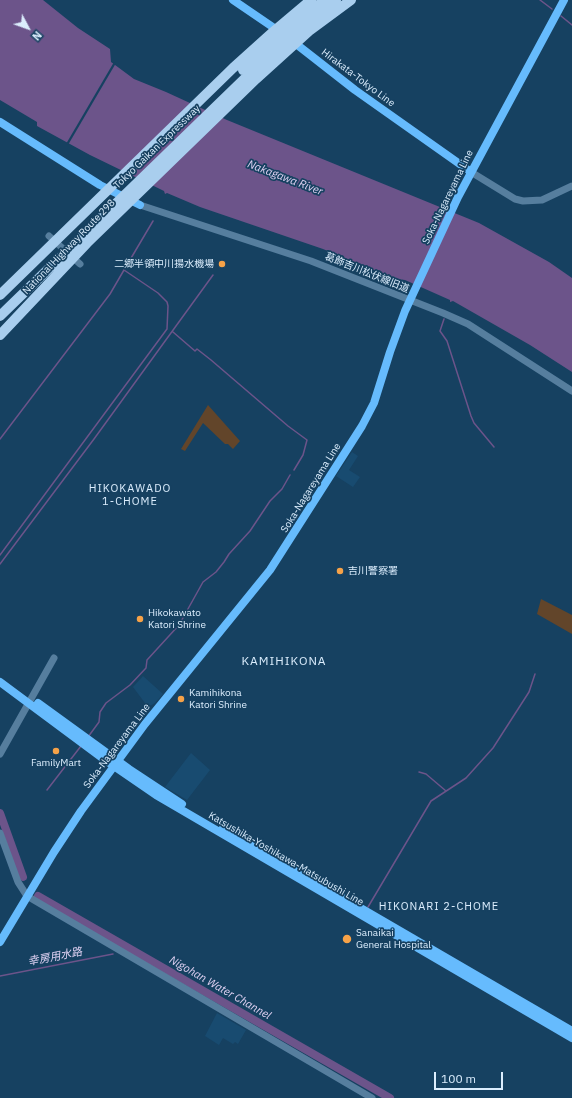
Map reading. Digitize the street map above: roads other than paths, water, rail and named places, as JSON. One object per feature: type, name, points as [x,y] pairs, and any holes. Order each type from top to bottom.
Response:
[{"type":"highway","name":"National Highway Route 298","points":[[0,295],[233,68],[311,0]]},
{"type":"highway","name":"Tokyo Gaikan Expressway","points":[[0,307],[266,48],[325,0]]},
{"type":"highway","name":"Tokyo Gaikan Expressway","points":[[0,316],[269,55],[336,0]]},
{"type":"highway","name":"National Highway Route 298","points":[[0,335],[87,243],[261,74],[309,31],[351,0]]},
{"type":"highway","points":[[0,326],[73,245]]},
{"type":"main road","name":"Hirakata-Tokyo Line","points":[[233,0],[265,21],[355,90],[471,172]]},
{"type":"main road","name":"Soka-Nagareyama Line","points":[[0,942],[62,840],[145,724],[260,583],[285,549],[368,415],[379,391],[398,329],[458,198],[564,0]]},
{"type":"main road","points":[[0,122],[100,185],[140,205]]},
{"type":"main road","name":"Katsushika-Yoshikawa-Matsubushi Line","points":[[0,675],[30,701]]},
{"type":"main road","name":"Katsushika-Yoshikawa-Matsubushi Line","points":[[0,682],[30,701],[171,804],[572,1038]]},
{"type":"main road","name":"Katsushika-Yoshikawa-Matsubushi Line","points":[[116,764],[185,806],[572,1031]]},
{"type":"street","points":[[471,172],[515,199],[523,201],[542,200],[572,186]]},
{"type":"street","name":"葛飾吉川松伏線旧道","points":[[140,205],[319,264],[411,299],[468,324],[572,391]]},
{"type":"street","points":[[49,236],[80,264]]},
{"type":"street","points":[[0,754],[54,658]]},
{"type":"street","points":[[0,833],[18,882],[27,896],[372,1098]]},
{"type":"water","name":"Nakagawa River","points":[[0,0],[43,0],[78,28],[110,49],[111,62],[134,79],[227,120],[479,223],[549,262],[572,278],[572,372],[530,345],[453,301],[450,302],[450,300],[405,280],[396,279],[323,249],[200,207],[167,193],[165,194],[164,191],[90,155],[37,126],[37,122],[0,100]]},
{"type":"waterway","points":[[540,0],[552,9]]},
{"type":"waterway","points":[[561,16],[572,25]]},
{"type":"waterway","points":[[0,555],[167,329],[167,302],[158,293],[124,270],[153,221]]},
{"type":"waterway","points":[[0,439],[110,294],[124,270]]},
{"type":"waterway","points":[[0,564],[94,439],[213,275]]},
{"type":"waterway","points":[[444,319],[440,331],[447,341],[471,416],[474,423],[494,447]]},
{"type":"waterway","points":[[173,332],[195,351],[197,349],[211,360],[288,426],[307,440],[303,455],[294,470]]},
{"type":"waterway","points":[[88,737],[99,722],[100,712],[106,703],[130,685],[146,668],[147,660],[179,625],[203,582],[216,572],[229,554],[250,531],[270,501],[282,489],[290,475]]},
{"type":"waterway","points":[[368,907],[431,801],[466,778],[493,748],[529,692],[535,674]]},
{"type":"waterway","points":[[47,790],[81,746]]},
{"type":"waterway","points":[[419,772],[426,774],[446,791]]},
{"type":"waterway","name":"Nigohan Water Channel","points":[[0,813],[23,877]]},
{"type":"waterway","name":"Nigohan Water Channel","points":[[38,896],[390,1098]]},
{"type":"waterway","name":"幸房用水路","points":[[0,976],[113,954]]},
{"type":"place","name":"二郷半領中川揚水機場","points":[[222,264]]},
{"type":"place","name":"吉川警察署","points":[[340,571]]},
{"type":"place","name":"Hikokawato Katori Shrine","points":[[140,619]]},
{"type":"place","name":"Kamihikona Katori Shrine","points":[[181,699]]},
{"type":"place","name":"FamilyMart","points":[[56,751]]},
{"type":"place","name":"Sanaikai General Hospital","points":[[347,939]]},
{"type":"district","name":"HIKOKAWADO 1-CHOME","points":[[130,495]]},
{"type":"district","name":"KAMIHIKONA","points":[[284,662]]},
{"type":"district","name":"HIKONARI 2-CHOME","points":[[439,907]]}]
